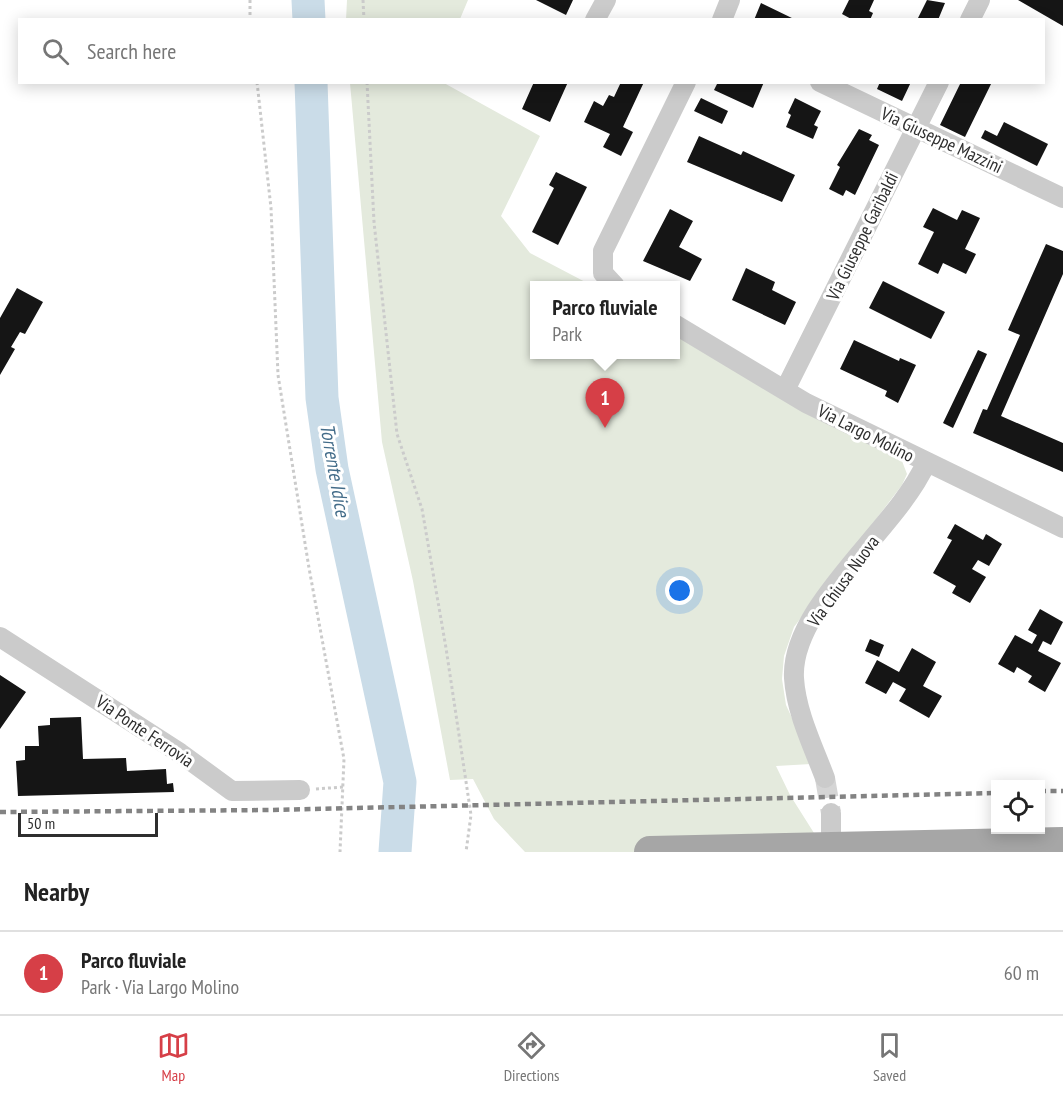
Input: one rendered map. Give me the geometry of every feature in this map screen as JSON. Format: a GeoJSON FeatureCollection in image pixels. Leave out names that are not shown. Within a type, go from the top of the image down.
{"type":"FeatureCollection","features":[{"type":"Feature","properties":{"kind":"main road"},"geometry":{"type":"LineString","coordinates":[[650,852],[1063,843]]}},
{"type":"Feature","properties":{"kind":"street"},"geometry":{"type":"LineString","coordinates":[[596,18],[606,0]]}},
{"type":"Feature","properties":{"kind":"street"},"geometry":{"type":"LineString","coordinates":[[723,18],[730,0]]}},
{"type":"Feature","properties":{"kind":"street"},"geometry":{"type":"LineString","coordinates":[[971,18],[980,0]]}},
{"type":"Feature","properties":{"kind":"street"},"geometry":{"type":"LineString","coordinates":[[611,281],[603,273],[603,251],[685,84]]}},
{"type":"Feature","properties":{"kind":"street","name":"Via Giuseppe Mazzini"},"geometry":{"type":"LineString","coordinates":[[824,84],[1063,198]]}},
{"type":"Feature","properties":{"kind":"street","name":"Via Giuseppe Garibaldi"},"geometry":{"type":"LineString","coordinates":[[785,390],[938,84]]}},
{"type":"Feature","properties":{"kind":"street","name":"Via Largo Molino"},"geometry":{"type":"LineString","coordinates":[[680,328],[785,390],[926,463],[1063,528]]}},
{"type":"Feature","properties":{"kind":"street","name":"Via Chiusa Nuova"},"geometry":{"type":"LineString","coordinates":[[825,778],[796,699],[794,675],[797,652],[808,624],[838,582],[915,486],[926,463]]}},
{"type":"Feature","properties":{"kind":"street","name":"Via Ponte Ferrovia"},"geometry":{"type":"LineString","coordinates":[[0,637],[180,753],[232,791],[300,790]]}},
{"type":"Feature","properties":{"kind":"street"},"geometry":{"type":"LineString","coordinates":[[831,813],[831,835]]}},
{"type":"Feature","properties":{"kind":"street"},"geometry":{"type":"LineString","coordinates":[[921,846],[957,852]]}},
{"type":"Feature","properties":{"kind":"path"},"geometry":{"type":"LineString","coordinates":[[250,0],[250,18]]}},
{"type":"Feature","properties":{"kind":"path"},"geometry":{"type":"LineString","coordinates":[[363,0],[364,18]]}},
{"type":"Feature","properties":{"kind":"path"},"geometry":{"type":"LineString","coordinates":[[257,84],[271,208],[278,375],[309,568],[344,759],[340,852]]}},
{"type":"Feature","properties":{"kind":"path"},"geometry":{"type":"LineString","coordinates":[[367,84],[374,222],[398,434],[422,509],[446,648],[471,815],[466,852]]}},
{"type":"Feature","properties":{"kind":"path"},"geometry":{"type":"LineString","coordinates":[[300,790],[343,787]]}},
{"type":"Feature","properties":{"kind":"shaded area"},"geometry":{"type":"Polygon","coordinates":[[[347,0],[468,0],[460,18],[346,18],[347,0]]]}},
{"type":"Feature","properties":{"kind":"shaded area"},"geometry":{"type":"Polygon","coordinates":[[[350,84],[446,84],[540,136],[501,216],[530,253],[583,281],[530,281],[530,359],[680,359],[680,338],[902,461],[907,474],[902,485],[794,627],[784,656],[782,679],[786,705],[811,764],[776,766],[790,795],[826,852],[525,852],[494,819],[473,779],[450,780],[413,581],[382,442],[350,84]]]}},
{"type":"Feature","properties":{"kind":"building"},"geometry":{"type":"Polygon","coordinates":[[[536,0],[573,0],[566,15],[536,0]]]}},
{"type":"Feature","properties":{"kind":"building"},"geometry":{"type":"Polygon","coordinates":[[[849,0],[874,0],[869,11],[873,13],[871,18],[849,18],[842,14],[849,0]]]}},
{"type":"Feature","properties":{"kind":"building"},"geometry":{"type":"Polygon","coordinates":[[[927,0],[945,3],[939,18],[918,18],[927,0]]]}},
{"type":"Feature","properties":{"kind":"building"},"geometry":{"type":"Polygon","coordinates":[[[1018,0],[1063,0],[1063,26],[1018,0]]]}},
{"type":"Feature","properties":{"kind":"building"},"geometry":{"type":"Polygon","coordinates":[[[761,3],[792,18],[755,18],[761,3]]]}},
{"type":"Feature","properties":{"kind":"building"},"geometry":{"type":"Polygon","coordinates":[[[533,84],[567,84],[550,122],[522,109],[533,84]]]}},
{"type":"Feature","properties":{"kind":"building"},"geometry":{"type":"Polygon","coordinates":[[[620,84],[643,84],[623,127],[633,132],[621,156],[603,147],[610,134],[584,122],[594,101],[603,106],[609,95],[614,97],[620,84]]]}},
{"type":"Feature","properties":{"kind":"building"},"geometry":{"type":"Polygon","coordinates":[[[717,84],[763,84],[753,108],[714,90],[717,84]]]}},
{"type":"Feature","properties":{"kind":"building"},"geometry":{"type":"Polygon","coordinates":[[[879,84],[910,84],[902,101],[877,89],[879,84]]]}},
{"type":"Feature","properties":{"kind":"building"},"geometry":{"type":"Polygon","coordinates":[[[960,84],[991,84],[965,137],[940,125],[960,84]]]}},
{"type":"Feature","properties":{"kind":"building"},"geometry":{"type":"Polygon","coordinates":[[[701,98],[728,111],[722,124],[694,111],[701,98]]]}},
{"type":"Feature","properties":{"kind":"building"},"geometry":{"type":"Polygon","coordinates":[[[795,98],[821,111],[814,125],[818,127],[813,139],[786,127],[791,115],[788,113],[795,98]]]}},
{"type":"Feature","properties":{"kind":"building"},"geometry":{"type":"Polygon","coordinates":[[[1004,122],[1048,144],[1037,166],[981,138],[985,130],[997,136],[1004,122]]]}},
{"type":"Feature","properties":{"kind":"building"},"geometry":{"type":"Polygon","coordinates":[[[859,129],[872,135],[869,140],[879,145],[855,195],[846,190],[843,196],[829,189],[840,167],[837,165],[859,129]]]}},
{"type":"Feature","properties":{"kind":"building"},"geometry":{"type":"Polygon","coordinates":[[[699,136],[741,155],[743,151],[795,175],[782,202],[687,162],[699,136]]]}},
{"type":"Feature","properties":{"kind":"building"},"geometry":{"type":"Polygon","coordinates":[[[556,172],[587,187],[558,245],[532,232],[554,188],[549,185],[556,172]]]}},
{"type":"Feature","properties":{"kind":"building"},"geometry":{"type":"Polygon","coordinates":[[[933,208],[957,220],[962,210],[980,218],[965,249],[976,254],[966,274],[943,263],[938,274],[918,264],[934,232],[923,227],[933,208]]]}},
{"type":"Feature","properties":{"kind":"building"},"geometry":{"type":"Polygon","coordinates":[[[670,209],[693,221],[679,247],[702,259],[690,281],[643,261],[670,209]]]}},
{"type":"Feature","properties":{"kind":"building"},"geometry":{"type":"Polygon","coordinates":[[[1046,244],[1063,251],[1063,274],[1001,416],[1063,443],[1063,472],[973,433],[983,409],[987,410],[1020,335],[1008,330],[1046,244]]]}},
{"type":"Feature","properties":{"kind":"building"},"geometry":{"type":"Polygon","coordinates":[[[746,268],[775,282],[772,290],[796,302],[785,325],[732,300],[746,268]]]}},
{"type":"Feature","properties":{"kind":"building"},"geometry":{"type":"Polygon","coordinates":[[[883,281],[945,312],[931,339],[869,308],[883,281]]]}},
{"type":"Feature","properties":{"kind":"building"},"geometry":{"type":"Polygon","coordinates":[[[17,288],[43,302],[25,334],[20,332],[11,347],[15,349],[0,375],[0,318],[17,288]]]}},
{"type":"Feature","properties":{"kind":"building"},"geometry":{"type":"Polygon","coordinates":[[[854,340],[899,361],[900,358],[916,365],[898,403],[885,396],[887,391],[840,369],[854,340]]]}},
{"type":"Feature","properties":{"kind":"building"},"geometry":{"type":"Polygon","coordinates":[[[978,350],[987,354],[953,428],[943,423],[978,350]]]}},
{"type":"Feature","properties":{"kind":"building"},"geometry":{"type":"Polygon","coordinates":[[[955,524],[983,540],[986,534],[1002,544],[989,566],[978,560],[972,569],[986,577],[970,603],[952,593],[956,586],[933,573],[952,540],[947,538],[955,524]]]}},
{"type":"Feature","properties":{"kind":"building"},"geometry":{"type":"Polygon","coordinates":[[[1040,609],[1063,622],[1051,645],[1043,641],[1038,651],[1061,663],[1045,692],[1028,682],[1032,676],[1017,667],[1014,673],[998,664],[1015,635],[1032,644],[1037,635],[1028,630],[1040,609]]]}},
{"type":"Feature","properties":{"kind":"building"},"geometry":{"type":"Polygon","coordinates":[[[870,639],[884,645],[879,657],[865,651],[870,639]]]}},
{"type":"Feature","properties":{"kind":"building"},"geometry":{"type":"Polygon","coordinates":[[[912,648],[936,662],[923,686],[942,696],[929,718],[899,701],[906,689],[893,682],[886,694],[865,683],[877,660],[899,672],[912,648]]]}},
{"type":"Feature","properties":{"kind":"building"},"geometry":{"type":"Polygon","coordinates":[[[0,675],[26,692],[0,729],[0,675]]]}},
{"type":"Feature","properties":{"kind":"building"},"geometry":{"type":"Polygon","coordinates":[[[81,717],[83,759],[126,758],[127,771],[166,769],[167,784],[173,783],[174,792],[18,796],[16,761],[25,760],[25,746],[39,746],[38,726],[50,725],[50,718],[81,717]]]}},
{"type":"Feature","properties":{"kind":"waterway","name":"Torrente Idice"},"geometry":{"type":"LineString","coordinates":[[308,0],[309,18]]}},
{"type":"Feature","properties":{"kind":"waterway","name":"Torrente Idice"},"geometry":{"type":"LineString","coordinates":[[311,84],[322,398],[332,469],[400,782],[395,852]]}},
{"type":"Feature","properties":{"kind":"tunnel"},"geometry":{"type":"LineString","coordinates":[[825,778],[831,813]]}},
{"type":"Feature","properties":{"kind":"railway"},"geometry":{"type":"LineString","coordinates":[[1045,791],[1063,791]]}},
{"type":"Feature","properties":{"kind":"railway"},"geometry":{"type":"LineString","coordinates":[[0,812],[272,810],[991,793]]}},
{"type":"Feature","properties":{"kind":"place","name":"Parco fluviale"},"geometry":{"type":"Point","coordinates":[605,428]}}]}
